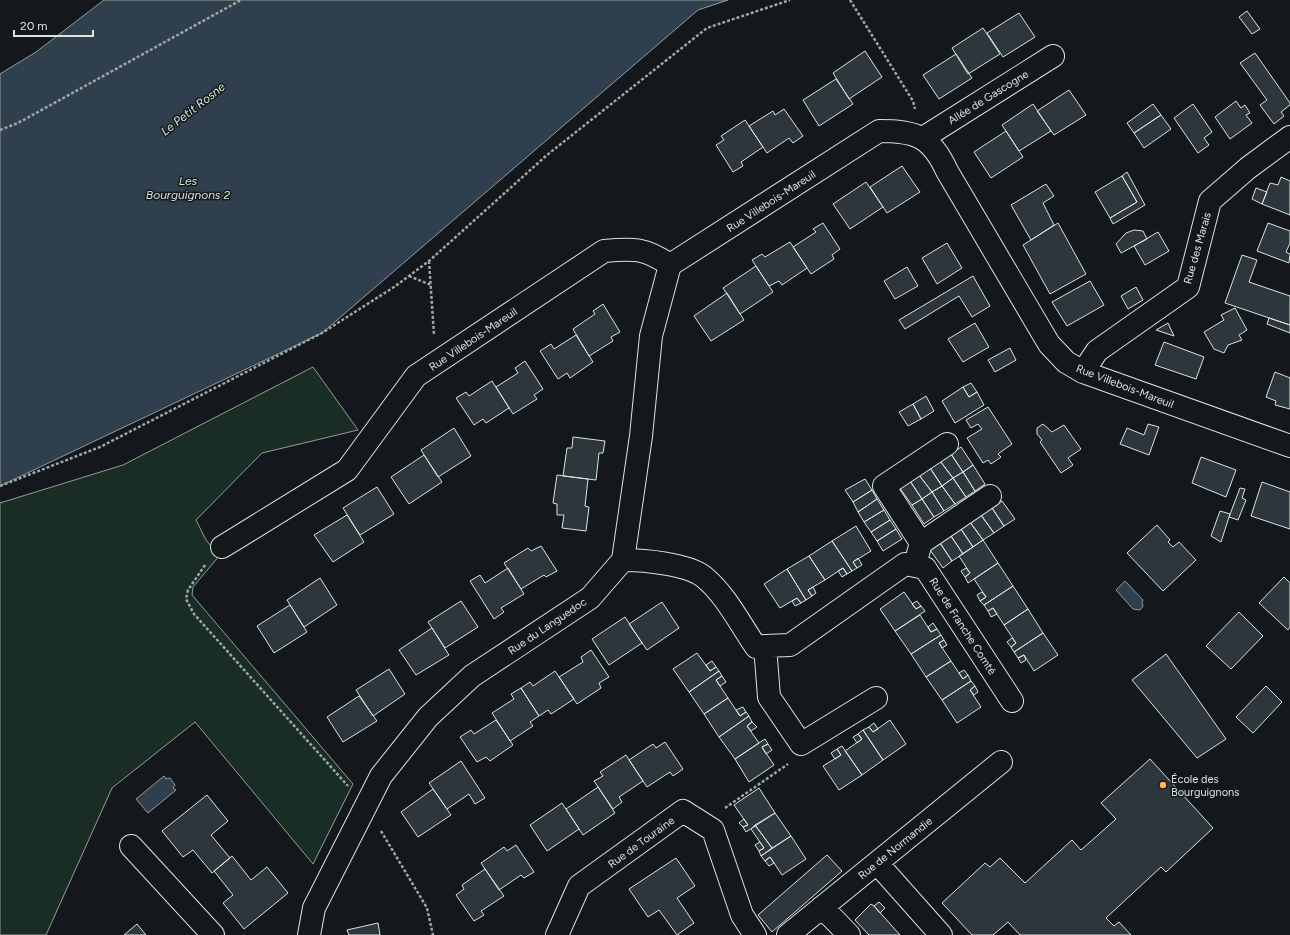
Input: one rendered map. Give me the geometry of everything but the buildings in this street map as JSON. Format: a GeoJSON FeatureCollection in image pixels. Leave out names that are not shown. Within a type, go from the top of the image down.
{"type":"FeatureCollection","features":[{"type":"Feature","properties":{"kind":"street","name":"Allée de Gascogne"},"geometry":{"type":"LineString","coordinates":[[923,138],[1053,56]]}},
{"type":"Feature","properties":{"kind":"street","name":"Rue Villebois-Mareuil"},"geometry":{"type":"LineString","coordinates":[[222,547],[347,470],[416,376],[604,251],[630,249],[653,253],[670,265],[879,131],[901,131],[923,138],[939,153],[947,170],[1049,344],[1066,362],[1083,372],[1290,446]]}},
{"type":"Feature","properties":{"kind":"street","name":"Rue des Marais"},"geometry":{"type":"LineString","coordinates":[[1083,372],[1097,351],[1188,287],[1210,201],[1248,168],[1290,137]]}},
{"type":"Feature","properties":{"kind":"street"},"geometry":{"type":"LineString","coordinates":[[670,265],[651,336],[641,436],[623,560],[652,561],[678,567],[703,576],[718,591],[756,647],[790,645],[826,618],[905,564],[915,566],[921,543],[990,496]]}},
{"type":"Feature","properties":{"kind":"street"},"geometry":{"type":"LineString","coordinates":[[921,543],[884,486],[947,444]]}},
{"type":"Feature","properties":{"kind":"street","name":"Rue du Languedoc"},"geometry":{"type":"LineString","coordinates":[[310,935],[314,908],[381,776],[428,717],[472,676],[590,598],[623,560]]}},
{"type":"Feature","properties":{"kind":"street","name":"Rue de Franche Comté"},"geometry":{"type":"LineString","coordinates":[[915,566],[924,568],[1012,701]]}},
{"type":"Feature","properties":{"kind":"street"},"geometry":{"type":"LineString","coordinates":[[765,646],[769,697],[801,744],[876,698]]}},
{"type":"Feature","properties":{"kind":"street","name":"Rue de Normandie"},"geometry":{"type":"LineString","coordinates":[[788,935],[1001,762]]}},
{"type":"Feature","properties":{"kind":"street","name":"Rue de Touraine"},"geometry":{"type":"LineString","coordinates":[[557,935],[579,886],[683,811],[713,830],[742,915],[754,935]]}},
{"type":"Feature","properties":{"kind":"street"},"geometry":{"type":"LineString","coordinates":[[131,846],[214,935]]}},
{"type":"Feature","properties":{"kind":"street"},"geometry":{"type":"LineString","coordinates":[[877,863],[940,935]]}},
{"type":"Feature","properties":{"kind":"street"},"geometry":{"type":"LineString","coordinates":[[822,908],[848,935]]}},
{"type":"Feature","properties":{"kind":"path"},"geometry":{"type":"LineString","coordinates":[[0,130],[18,123],[241,0]]}},
{"type":"Feature","properties":{"kind":"path"},"geometry":{"type":"LineString","coordinates":[[0,486],[107,443],[322,333],[409,276],[429,261],[546,155],[707,28],[790,0]]}},
{"type":"Feature","properties":{"kind":"path"},"geometry":{"type":"LineString","coordinates":[[850,0],[913,101],[923,138]]}},
{"type":"Feature","properties":{"kind":"path"},"geometry":{"type":"LineString","coordinates":[[429,261],[433,332],[439,361]]}},
{"type":"Feature","properties":{"kind":"path"},"geometry":{"type":"LineString","coordinates":[[409,276],[431,285]]}},
{"type":"Feature","properties":{"kind":"path"},"geometry":{"type":"LineString","coordinates":[[222,547],[199,571],[188,590],[186,599],[194,614],[339,777],[366,804],[427,908],[433,935]]}},
{"type":"Feature","properties":{"kind":"path"},"geometry":{"type":"LineString","coordinates":[[703,823],[792,761],[801,744]]}},
{"type":"Feature","properties":{"kind":"green space"},"geometry":{"type":"Polygon","coordinates":[[[313,367],[358,430],[262,453],[196,520],[206,540],[219,556],[193,587],[192,595],[353,784],[313,864],[195,722],[112,788],[46,935],[0,935],[0,503],[123,465],[313,367]]]}},
{"type":"Feature","properties":{"kind":"water","name":"Les Bourguignons 2"},"geometry":{"type":"Polygon","coordinates":[[[104,0],[728,0],[698,10],[322,333],[0,486],[0,74],[36,52],[104,0]]]}},
{"type":"Feature","properties":{"kind":"water"},"geometry":{"type":"Polygon","coordinates":[[[1125,581],[1143,600],[1143,606],[1140,610],[1133,609],[1116,590],[1125,581]]]}},
{"type":"Feature","properties":{"kind":"water"},"geometry":{"type":"Polygon","coordinates":[[[164,776],[166,779],[170,778],[175,785],[173,788],[176,790],[148,813],[136,799],[164,776]]]}},
{"type":"Feature","properties":{"kind":"place","name":"École des Bourguignons"},"geometry":{"type":"Point","coordinates":[1163,785]}},
{"type":"Feature","properties":{"kind":"water label","name":"Le Petit Rosne"},"geometry":{"type":"Point","coordinates":[193,109]}}]}
